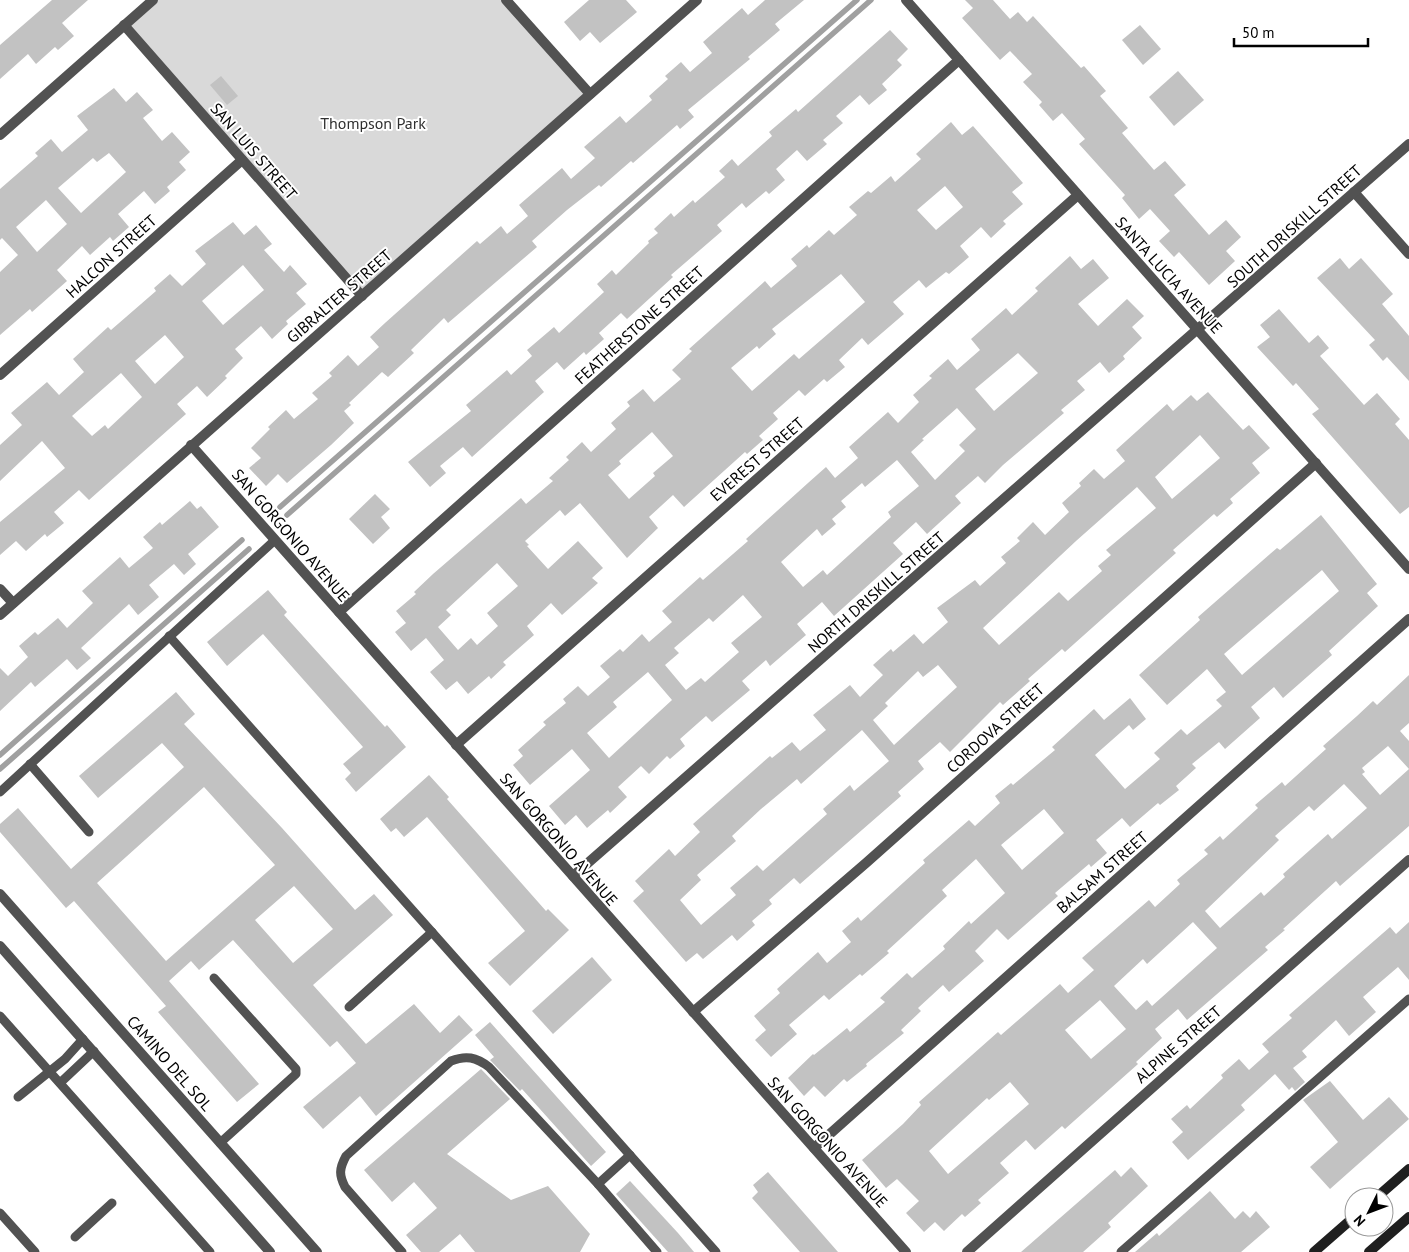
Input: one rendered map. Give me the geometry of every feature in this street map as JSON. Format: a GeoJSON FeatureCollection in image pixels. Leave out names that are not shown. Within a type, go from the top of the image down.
{"type":"FeatureCollection","features":[{"type":"Feature","properties":{"kind":"main road"},"geometry":{"type":"LineString","coordinates":[[1388,1187],[1409,1168]]}},
{"type":"Feature","properties":{"kind":"main road"},"geometry":{"type":"LineString","coordinates":[[1369,1252],[1409,1217]]}},
{"type":"Feature","properties":{"kind":"main road"},"geometry":{"type":"LineString","coordinates":[[1314,1252],[1344,1226]]}},
{"type":"Feature","properties":{"kind":"street"},"geometry":{"type":"LineString","coordinates":[[0,135],[152,0]]}},
{"type":"Feature","properties":{"kind":"street"},"geometry":{"type":"LineString","coordinates":[[506,0],[590,94]]}},
{"type":"Feature","properties":{"kind":"street","name":"GIBRALTER STREET"},"geometry":{"type":"LineString","coordinates":[[0,615],[697,0]]}},
{"type":"Feature","properties":{"kind":"street","name":"SANTA LUCIA AVENUE"},"geometry":{"type":"LineString","coordinates":[[906,0],[1409,569]]}},
{"type":"Feature","properties":{"kind":"street","name":"SAN LUIS STREET"},"geometry":{"type":"LineString","coordinates":[[124,25],[362,296]]}},
{"type":"Feature","properties":{"kind":"street","name":"FEATHERSTONE STREET"},"geometry":{"type":"LineString","coordinates":[[339,612],[959,60]]}},
{"type":"Feature","properties":{"kind":"street","name":"SOUTH DRISKILL STREET"},"geometry":{"type":"LineString","coordinates":[[1198,330],[1409,144]]}},
{"type":"Feature","properties":{"kind":"street","name":"HALCON STREET"},"geometry":{"type":"LineString","coordinates":[[0,375],[242,160]]}},
{"type":"Feature","properties":{"kind":"street"},"geometry":{"type":"LineString","coordinates":[[1354,192],[1409,254]]}},
{"type":"Feature","properties":{"kind":"street","name":"EVEREST STREET"},"geometry":{"type":"LineString","coordinates":[[456,745],[1078,195]]}},
{"type":"Feature","properties":{"kind":"street","name":"NORTH DRISKILL STREET"},"geometry":{"type":"LineString","coordinates":[[573,876],[1198,330]]}},
{"type":"Feature","properties":{"kind":"street","name":"SAN GORGONIO AVENUE"},"geometry":{"type":"LineString","coordinates":[[191,445],[906,1252]]}},
{"type":"Feature","properties":{"kind":"street","name":"CORDOVA STREET"},"geometry":{"type":"LineString","coordinates":[[693,1012],[866,863],[1316,463]]}},
{"type":"Feature","properties":{"kind":"street"},"geometry":{"type":"LineString","coordinates":[[0,588],[13,603]]}},
{"type":"Feature","properties":{"kind":"street","name":"BALSAM STREET"},"geometry":{"type":"LineString","coordinates":[[814,1148],[1409,619]]}},
{"type":"Feature","properties":{"kind":"street","name":"ALPINE STREET"},"geometry":{"type":"LineString","coordinates":[[967,1252],[1409,860]]}},
{"type":"Feature","properties":{"kind":"street","name":"CAMINO DEL SOL"},"geometry":{"type":"LineString","coordinates":[[0,894],[317,1252]]}},
{"type":"Feature","properties":{"kind":"street"},"geometry":{"type":"LineString","coordinates":[[0,946],[270,1252]]}},
{"type":"Feature","properties":{"kind":"lane"},"geometry":{"type":"LineString","coordinates":[[0,792],[275,540]]}},
{"type":"Feature","properties":{"kind":"lane"},"geometry":{"type":"LineString","coordinates":[[169,636],[716,1252]]}},
{"type":"Feature","properties":{"kind":"lane"},"geometry":{"type":"LineString","coordinates":[[30,764],[89,832]]}},
{"type":"Feature","properties":{"kind":"lane"},"geometry":{"type":"LineString","coordinates":[[349,1007],[432,932]]}},
{"type":"Feature","properties":{"kind":"lane"},"geometry":{"type":"LineString","coordinates":[[214,978],[296,1069],[296,1074],[220,1143]]}},
{"type":"Feature","properties":{"kind":"lane"},"geometry":{"type":"LineString","coordinates":[[1121,1252],[1409,999]]}},
{"type":"Feature","properties":{"kind":"lane"},"geometry":{"type":"LineString","coordinates":[[0,1016],[210,1252]]}},
{"type":"Feature","properties":{"kind":"lane"},"geometry":{"type":"LineString","coordinates":[[18,1098],[49,1072],[83,1039]]}},
{"type":"Feature","properties":{"kind":"lane"},"geometry":{"type":"LineString","coordinates":[[60,1084],[94,1051]]}},
{"type":"Feature","properties":{"kind":"lane"},"geometry":{"type":"LineString","coordinates":[[402,1252],[345,1187],[340,1176],[340,1166],[346,1156],[451,1061],[461,1057],[481,1061],[489,1067],[598,1184],[657,1252]]}},
{"type":"Feature","properties":{"kind":"lane"},"geometry":{"type":"LineString","coordinates":[[598,1184],[630,1156]]}},
{"type":"Feature","properties":{"kind":"lane"},"geometry":{"type":"LineString","coordinates":[[75,1237],[112,1203]]}},
{"type":"Feature","properties":{"kind":"lane"},"geometry":{"type":"LineString","coordinates":[[0,1213],[35,1252]]}},
{"type":"Feature","properties":{"kind":"green space","name":"Thompson Park"},"geometry":{"type":"Polygon","coordinates":[[[153,0],[506,0],[590,94],[362,296],[124,25],[153,0]]]}},
{"type":"Feature","properties":{"kind":"building"},"geometry":{"type":"Polygon","coordinates":[[[52,0],[88,0],[62,23],[74,36],[58,50],[55,47],[36,64],[28,54],[0,79],[0,45],[52,0]]]}},
{"type":"Feature","properties":{"kind":"building"},"geometry":{"type":"Polygon","coordinates":[[[589,0],[626,0],[637,12],[600,43],[590,32],[580,41],[564,22],[589,0]]]}},
{"type":"Feature","properties":{"kind":"building"},"geometry":{"type":"Polygon","coordinates":[[[765,0],[804,0],[775,24],[780,30],[748,57],[750,59],[688,110],[694,117],[680,129],[677,125],[633,163],[631,161],[601,187],[599,185],[567,210],[532,241],[537,247],[448,323],[444,318],[411,350],[414,353],[388,377],[382,372],[349,403],[351,405],[344,411],[354,423],[287,483],[278,474],[266,486],[249,468],[261,458],[251,448],[270,429],[268,427],[286,410],[294,419],[318,399],[312,393],[332,376],[329,373],[348,355],[358,366],[379,347],[370,337],[385,323],[477,241],[480,244],[501,226],[507,234],[528,216],[519,205],[562,168],[571,179],[595,158],[584,147],[620,116],[626,123],[652,100],[649,96],[668,79],[665,76],[681,62],[690,72],[712,53],[703,42],[742,8],[748,15],[765,0]]]}},
{"type":"Feature","properties":{"kind":"building"},"geometry":{"type":"Polygon","coordinates":[[[965,0],[993,0],[1010,19],[1018,12],[1027,22],[1033,16],[1081,68],[1084,66],[1106,91],[1100,96],[1128,128],[1122,133],[1154,170],[1165,161],[1186,185],[1174,195],[1209,235],[1226,220],[1241,237],[1226,251],[1235,261],[1209,285],[1179,252],[1174,257],[1159,241],[1170,231],[1150,209],[1139,219],[1122,198],[1125,195],[1079,144],[1085,139],[1062,113],[1053,121],[1039,105],[1042,102],[1023,82],[1032,74],[1010,51],[1000,60],[962,18],[973,8],[965,0]]]}},
{"type":"Feature","properties":{"kind":"building"},"geometry":{"type":"Polygon","coordinates":[[[1140,25],[1161,49],[1143,65],[1122,40],[1140,25]]]}},
{"type":"Feature","properties":{"kind":"building"},"geometry":{"type":"Polygon","coordinates":[[[890,30],[908,49],[897,60],[902,65],[882,84],[887,90],[869,105],[860,95],[836,116],[843,123],[823,140],[827,144],[807,161],[797,150],[776,169],[785,180],[769,194],[766,191],[746,208],[742,203],[717,225],[722,231],[671,275],[673,277],[627,319],[621,313],[599,333],[604,339],[586,355],[584,352],[564,370],[557,362],[535,381],[544,392],[472,457],[463,447],[440,466],[446,473],[430,487],[408,462],[471,411],[466,405],[507,370],[511,375],[532,356],[527,350],[554,327],[559,333],[604,292],[597,284],[612,270],[616,275],[658,233],[654,229],[671,213],[674,217],[693,200],[695,203],[725,177],[719,171],[732,159],[738,166],[772,136],[769,132],[796,109],[798,112],[890,30]]]}},
{"type":"Feature","properties":{"kind":"building"},"geometry":{"type":"Polygon","coordinates":[[[1178,71],[1204,100],[1174,126],[1149,97],[1178,71]]]}},
{"type":"Feature","properties":{"kind":"building"},"geometry":{"type":"Polygon","coordinates":[[[221,76],[238,96],[227,105],[210,85],[221,76]]]}},
{"type":"Feature","properties":{"kind":"building"},"geometry":{"type":"Polygon","coordinates":[[[114,88],[126,102],[137,92],[153,110],[143,118],[162,141],[172,132],[190,152],[179,162],[186,170],[167,187],[170,191],[155,204],[144,191],[118,214],[129,227],[113,241],[110,237],[90,255],[82,246],[57,270],[67,281],[32,312],[30,309],[0,335],[0,272],[18,255],[2,238],[0,240],[0,189],[38,156],[35,153],[51,139],[62,152],[88,130],[77,116],[114,88]],[[109,153],[97,162],[93,158],[58,188],[81,213],[126,172],[109,153]],[[46,200],[16,227],[37,252],[67,224],[46,200]]]}},
{"type":"Feature","properties":{"kind":"building"},"geometry":{"type":"Polygon","coordinates":[[[951,122],[962,135],[973,126],[1023,183],[1012,192],[1023,204],[1003,221],[1006,224],[991,238],[981,227],[960,246],[969,257],[949,274],[946,272],[926,288],[919,280],[893,302],[904,314],[868,345],[862,338],[839,360],[845,367],[827,382],[824,379],[805,396],[799,390],[773,413],[778,419],[759,436],[763,440],[747,454],[745,452],[684,507],[673,495],[649,517],[658,528],[627,558],[580,503],[565,516],[560,510],[525,541],[529,545],[527,546],[548,569],[578,541],[603,568],[592,578],[598,583],[562,615],[551,603],[527,626],[534,635],[503,662],[506,665],[491,679],[489,676],[468,694],[457,681],[446,690],[430,672],[444,660],[426,638],[411,651],[395,632],[406,623],[396,611],[416,594],[414,592],[433,574],[521,498],[526,504],[553,481],[549,478],[569,460],[566,457],[582,442],[591,452],[616,429],[611,423],[630,406],[627,402],[643,389],[654,402],[681,379],[672,370],[692,351],[689,349],[765,281],[771,288],[797,266],[791,259],[807,245],[809,248],[829,230],[834,235],[857,215],[849,207],[868,191],[871,193],[891,176],[895,182],[921,159],[916,154],[951,122]],[[945,186],[917,210],[936,230],[963,207],[945,186]],[[841,274],[772,329],[776,334],[759,349],[757,346],[731,368],[752,391],[794,354],[799,359],[865,302],[841,274]],[[652,432],[619,461],[621,464],[608,475],[629,499],[655,476],[653,473],[673,456],[652,432]],[[497,563],[446,610],[451,615],[438,627],[458,650],[471,638],[477,645],[498,626],[487,613],[518,586],[497,563]]]}},
{"type":"Feature","properties":{"kind":"building"},"geometry":{"type":"Polygon","coordinates":[[[233,222],[244,235],[256,225],[272,244],[264,250],[284,272],[290,265],[307,284],[296,293],[306,304],[286,321],[288,324],[272,339],[261,326],[235,349],[243,358],[225,376],[227,378],[207,397],[197,386],[177,404],[186,414],[89,500],[79,490],[54,512],[64,523],[47,537],[45,534],[26,551],[16,541],[0,555],[0,522],[65,468],[42,441],[0,481],[0,445],[22,425],[11,413],[47,382],[59,395],[84,372],[73,359],[108,327],[111,330],[156,291],[154,288],[170,274],[182,286],[206,264],[195,251],[233,222]],[[243,265],[202,301],[223,325],[264,290],[243,265]],[[165,335],[135,361],[155,384],[184,357],[165,335]],[[121,373],[72,416],[92,436],[105,425],[108,429],[142,397],[121,373]]]}},
{"type":"Feature","properties":{"kind":"building"},"geometry":{"type":"Polygon","coordinates":[[[1070,256],[1081,269],[1093,259],[1109,278],[1078,304],[1098,326],[1127,299],[1144,316],[1132,327],[1142,338],[1123,356],[1125,359],[1109,373],[1100,362],[1077,381],[1085,390],[1061,410],[1064,413],[1003,465],[985,483],[978,476],[955,496],[961,503],[927,534],[916,522],[893,543],[903,554],[834,616],[822,602],[797,624],[806,635],[770,666],[766,660],[742,681],[750,690],[712,722],[706,716],[680,739],[685,746],[670,759],[667,756],[649,774],[641,766],[618,787],[627,797],[610,813],[608,810],[587,828],[576,815],[565,825],[549,806],[590,770],[572,749],[530,785],[513,765],[523,756],[518,750],[546,725],[543,722],[566,703],[563,699],[578,686],[588,696],[610,677],[600,666],[620,649],[623,652],[642,634],[649,642],[672,622],[662,611],[700,577],[703,580],[748,541],[746,539],[826,467],[835,478],[858,458],[849,447],[888,412],[898,423],[919,402],[913,395],[932,378],[929,376],[948,359],[957,370],[980,350],[971,339],[1006,308],[1012,315],[1038,291],[1035,288],[1070,256]],[[1018,353],[975,389],[994,411],[1038,373],[1018,353]],[[957,408],[922,439],[924,440],[911,452],[935,480],[965,451],[959,445],[976,429],[957,408]],[[897,460],[865,487],[862,483],[841,501],[846,507],[832,519],[836,524],[822,536],[817,529],[781,562],[803,587],[823,570],[827,575],[891,517],[888,512],[919,486],[897,460]],[[743,595],[713,622],[709,618],[674,648],[679,653],[665,665],[686,690],[701,678],[705,682],[739,652],[731,643],[762,617],[743,595]],[[648,672],[613,702],[617,707],[587,733],[609,758],[672,700],[648,672]]]}},
{"type":"Feature","properties":{"kind":"building"},"geometry":{"type":"Polygon","coordinates":[[[1340,258],[1349,269],[1361,258],[1393,294],[1382,304],[1409,336],[1409,381],[1387,357],[1383,361],[1369,345],[1375,340],[1317,278],[1340,258]]]}},
{"type":"Feature","properties":{"kind":"building"},"geometry":{"type":"Polygon","coordinates":[[[1279,309],[1309,343],[1318,335],[1329,348],[1320,356],[1364,405],[1377,393],[1400,419],[1395,424],[1409,440],[1409,507],[1400,514],[1312,414],[1319,409],[1296,383],[1293,386],[1257,347],[1270,337],[1260,325],[1279,309]]]}},
{"type":"Feature","properties":{"kind":"building"},"geometry":{"type":"Polygon","coordinates":[[[1208,392],[1243,430],[1249,425],[1270,448],[1252,463],[1260,473],[1230,499],[1233,503],[1217,517],[1214,514],[1173,550],[1176,553],[1065,652],[1062,649],[1028,679],[1030,681],[1003,705],[1000,702],[950,752],[940,742],[918,761],[924,769],[898,792],[901,796],[800,884],[794,878],[769,900],[772,904],[752,921],[755,925],[737,941],[732,935],[703,959],[697,953],[686,962],[633,901],[644,891],[635,881],[669,849],[675,856],[700,832],[693,824],[770,756],[772,758],[792,742],[800,751],[826,730],[813,715],[850,685],[860,697],[883,675],[873,665],[891,649],[893,652],[914,634],[923,644],[948,622],[937,608],[975,580],[980,586],[1006,563],[1001,557],[1020,541],[1017,538],[1033,522],[1045,535],[1069,512],[1062,503],[1081,486],[1079,483],[1094,469],[1104,479],[1125,461],[1116,450],[1167,404],[1173,411],[1191,395],[1197,401],[1208,392]],[[1200,435],[1155,477],[1172,499],[1220,458],[1200,435]],[[1137,487],[983,628],[999,645],[1059,592],[1068,601],[1102,571],[1098,566],[1111,555],[1106,550],[1156,508],[1137,487]],[[938,665],[923,677],[918,671],[885,703],[888,706],[873,720],[894,745],[957,687],[938,665]],[[862,730],[801,784],[797,779],[761,809],[732,836],[736,841],[697,875],[701,880],[680,900],[701,925],[736,895],[730,888],[757,865],[763,871],[827,814],[823,809],[850,785],[854,791],[889,761],[862,730]]]}},
{"type":"Feature","properties":{"kind":"building"},"geometry":{"type":"Polygon","coordinates":[[[375,494],[390,509],[381,517],[390,528],[373,544],[349,519],[375,494]]]}},
{"type":"Feature","properties":{"kind":"building"},"geometry":{"type":"Polygon","coordinates":[[[190,501],[197,509],[201,506],[219,527],[188,554],[196,564],[184,575],[174,564],[149,585],[159,597],[138,615],[129,604],[81,648],[91,658],[77,670],[67,659],[35,687],[31,682],[0,711],[0,668],[8,676],[28,657],[19,646],[35,632],[38,635],[58,618],[67,628],[93,603],[82,591],[120,557],[129,568],[153,548],[143,537],[160,522],[162,525],[190,501]]]}},
{"type":"Feature","properties":{"kind":"building"},"geometry":{"type":"Polygon","coordinates":[[[1321,515],[1377,584],[1367,593],[1378,606],[1329,651],[1332,655],[1283,698],[1274,687],[1251,707],[1260,718],[1225,749],[1219,742],[1192,764],[1196,768],[1176,786],[1179,790],[1160,805],[1158,803],[1130,827],[1122,818],[1096,840],[1107,853],[1091,867],[1089,864],[1055,893],[1058,896],[1008,940],[997,929],[975,951],[984,961],[949,992],[943,985],[918,1008],[921,1011],[901,1030],[904,1033],[866,1064],[867,1066],[847,1082],[844,1079],[825,1097],[814,1086],[804,1096],[788,1078],[813,1054],[847,1028],[850,1032],[885,1002],[880,998],[907,973],[912,978],[945,949],[943,946],[969,921],[971,924],[1005,893],[976,859],[942,890],[947,896],[887,951],[889,953],[829,1000],[824,995],[789,1025],[797,1034],[771,1057],[755,1040],[766,1030],[754,1016],[780,993],[777,989],[818,952],[827,963],[851,942],[842,931],[858,917],[861,921],[925,863],[923,860],[969,820],[975,826],[1000,803],[995,796],[1011,783],[1013,785],[1055,750],[1052,747],[1094,709],[1104,720],[1130,698],[1146,719],[1133,730],[1129,725],[1095,755],[1125,789],[1160,759],[1154,753],[1181,729],[1187,735],[1222,706],[1216,700],[1226,692],[1207,669],[1167,705],[1139,675],[1200,620],[1198,617],[1277,548],[1280,550],[1321,515]],[[1322,570],[1224,654],[1242,675],[1339,591],[1322,570]],[[1044,809],[1001,845],[1022,870],[1064,833],[1044,809]]]}},
{"type":"Feature","properties":{"kind":"building"},"geometry":{"type":"Polygon","coordinates":[[[268,590],[287,612],[284,615],[385,727],[387,725],[406,747],[356,792],[345,779],[351,773],[343,764],[363,747],[263,634],[227,666],[207,642],[268,590]]]}},
{"type":"Feature","properties":{"kind":"building"},"geometry":{"type":"Polygon","coordinates":[[[1409,675],[1409,723],[1400,731],[1409,741],[1409,769],[1409,826],[1340,886],[1336,881],[1265,947],[1268,950],[1187,1020],[1178,1009],[1155,1029],[1162,1038],[1136,1062],[1138,1064],[1065,1129],[1062,1126],[1035,1150],[1026,1140],[1000,1163],[1009,1173],[978,1200],[981,1203],[965,1217],[962,1214],[944,1231],[935,1222],[924,1232],[906,1213],[919,1201],[897,1179],[886,1188],[862,1160],[903,1124],[921,1105],[919,1102],[998,1032],[1001,1035],[1060,984],[1068,993],[1094,970],[1082,958],[1149,900],[1155,907],[1180,884],[1177,880],[1208,854],[1204,850],[1220,836],[1223,840],[1258,808],[1255,805],[1282,782],[1285,786],[1326,749],[1323,746],[1373,701],[1377,705],[1409,675]],[[1388,746],[1362,768],[1365,772],[1362,774],[1380,795],[1409,769],[1388,746]],[[1344,784],[1314,811],[1309,806],[1275,836],[1279,840],[1205,911],[1220,928],[1261,892],[1264,896],[1285,877],[1283,874],[1328,834],[1332,839],[1367,808],[1344,784]],[[1193,922],[1147,964],[1143,959],[1114,986],[1136,1010],[1147,1000],[1152,1006],[1217,948],[1193,922]],[[1100,1000],[1065,1030],[1091,1059],[1126,1029],[1100,1000]],[[1010,1082],[989,1100],[987,1098],[929,1151],[948,1174],[1029,1104],[1010,1082]]]}},
{"type":"Feature","properties":{"kind":"building"},"geometry":{"type":"Polygon","coordinates":[[[176,692],[195,714],[184,724],[282,828],[355,910],[374,894],[393,915],[313,985],[366,1044],[414,1004],[440,1033],[459,1015],[473,1030],[376,1116],[360,1096],[323,1129],[303,1107],[356,1063],[337,1041],[330,1047],[233,940],[199,970],[191,961],[169,981],[259,1084],[237,1102],[158,1012],[166,1006],[74,901],[66,908],[0,832],[0,824],[18,808],[71,869],[184,767],[162,743],[98,798],[79,776],[176,692]],[[204,787],[97,883],[166,961],[275,865],[204,787]],[[294,886],[255,920],[293,963],[333,929],[294,886]]]}},
{"type":"Feature","properties":{"kind":"building"},"geometry":{"type":"Polygon","coordinates":[[[429,775],[449,797],[447,799],[546,911],[548,909],[569,930],[510,986],[488,963],[525,931],[427,817],[404,837],[396,828],[391,832],[380,819],[429,775]]]}},
{"type":"Feature","properties":{"kind":"building"},"geometry":{"type":"Polygon","coordinates":[[[1409,922],[1409,980],[1398,967],[1363,997],[1376,1012],[1349,1036],[1336,1020],[1302,1051],[1307,1057],[1293,1068],[1305,1082],[1295,1091],[1292,1087],[1289,1090],[1275,1074],[1241,1105],[1245,1110],[1188,1160],[1172,1142],[1183,1132],[1171,1119],[1187,1105],[1190,1109],[1223,1078],[1221,1075],[1239,1059],[1249,1070],[1269,1052],[1262,1044],[1292,1018],[1289,1015],[1390,927],[1396,934],[1409,922]]]}},
{"type":"Feature","properties":{"kind":"building"},"geometry":{"type":"Polygon","coordinates":[[[592,957],[612,980],[553,1034],[532,1011],[592,957]]]}},
{"type":"Feature","properties":{"kind":"building"},"geometry":{"type":"Polygon","coordinates":[[[490,1022],[606,1152],[591,1166],[522,1089],[520,1091],[490,1060],[494,1057],[475,1035],[490,1022]]]}},
{"type":"Feature","properties":{"kind":"building"},"geometry":{"type":"Polygon","coordinates":[[[481,1069],[510,1099],[447,1154],[511,1200],[548,1186],[590,1234],[580,1252],[475,1252],[460,1234],[439,1252],[421,1252],[406,1235],[437,1208],[414,1182],[392,1202],[364,1170],[481,1069]]]}},
{"type":"Feature","properties":{"kind":"building"},"geometry":{"type":"Polygon","coordinates":[[[1330,1081],[1363,1120],[1389,1097],[1409,1119],[1330,1189],[1310,1167],[1338,1142],[1303,1100],[1330,1081]]]}},
{"type":"Feature","properties":{"kind":"building"},"geometry":{"type":"Polygon","coordinates":[[[1131,1167],[1148,1186],[1108,1223],[1111,1227],[1083,1252],[1021,1252],[1115,1170],[1121,1177],[1131,1167]]]}},
{"type":"Feature","properties":{"kind":"building"},"geometry":{"type":"Polygon","coordinates":[[[768,1172],[838,1252],[800,1252],[752,1198],[758,1192],[753,1185],[768,1172]]]}},
{"type":"Feature","properties":{"kind":"building"},"geometry":{"type":"Polygon","coordinates":[[[630,1181],[694,1252],[668,1252],[616,1194],[630,1181]]]}},
{"type":"Feature","properties":{"kind":"building"},"geometry":{"type":"Polygon","coordinates":[[[1210,1191],[1235,1219],[1243,1211],[1250,1218],[1256,1211],[1270,1227],[1241,1252],[1135,1252],[1157,1233],[1159,1236],[1210,1191]]]}},
{"type":"Feature","properties":{"kind":"waterway"},"geometry":{"type":"LineString","coordinates":[[280,507],[857,0]]}},
{"type":"Feature","properties":{"kind":"waterway"},"geometry":{"type":"LineString","coordinates":[[287,515],[871,0]]}},
{"type":"Feature","properties":{"kind":"waterway"},"geometry":{"type":"LineString","coordinates":[[0,755],[242,540]]}},
{"type":"Feature","properties":{"kind":"waterway"},"geometry":{"type":"LineString","coordinates":[[0,769],[249,549]]}}]}
